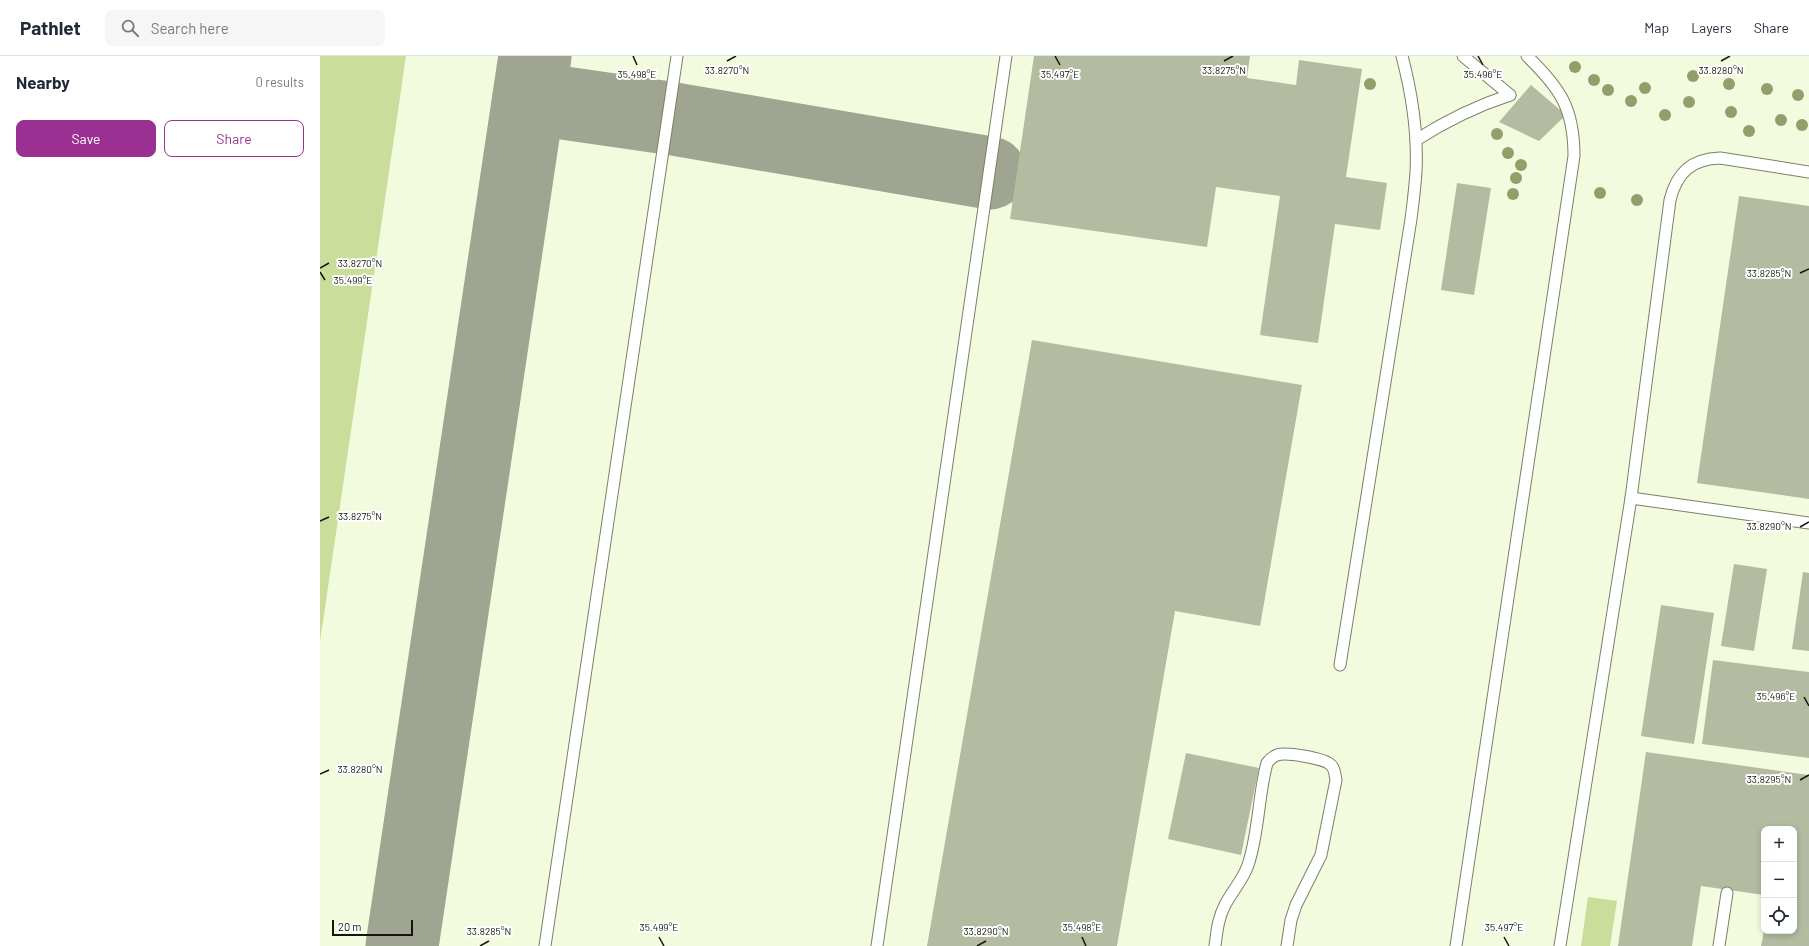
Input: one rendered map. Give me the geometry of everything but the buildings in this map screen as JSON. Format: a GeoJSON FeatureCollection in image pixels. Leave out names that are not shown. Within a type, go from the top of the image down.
{"type":"FeatureCollection","features":[{"type":"Feature","properties":{"kind":"lane"},"geometry":{"type":"LineString","coordinates":[[544,946],[677,56]]}},
{"type":"Feature","properties":{"kind":"lane"},"geometry":{"type":"LineString","coordinates":[[877,946],[1006,56]]}},
{"type":"Feature","properties":{"kind":"lane"},"geometry":{"type":"LineString","coordinates":[[1340,665],[1411,219],[1416,172],[1416,140],[1413,106],[1402,56]]}},
{"type":"Feature","properties":{"kind":"lane"},"geometry":{"type":"LineString","coordinates":[[1416,140],[1461,114],[1484,103],[1510,95],[1463,56]]}},
{"type":"Feature","properties":{"kind":"lane"},"geometry":{"type":"LineString","coordinates":[[1456,946],[1574,156],[1573,133],[1566,105],[1558,90],[1547,76],[1527,56]]}},
{"type":"Feature","properties":{"kind":"lane"},"geometry":{"type":"LineString","coordinates":[[1560,946],[1631,498],[1672,188],[1687,168],[1708,158],[1720,158],[1809,172]]}},
{"type":"Feature","properties":{"kind":"lane"},"geometry":{"type":"LineString","coordinates":[[1631,498],[1809,523]]}},
{"type":"Feature","properties":{"kind":"lane"},"geometry":{"type":"LineString","coordinates":[[1215,946],[1218,924],[1221,915],[1229,898],[1242,879],[1250,858],[1267,763],[1275,756],[1280,754],[1326,762],[1332,766],[1336,780],[1321,855],[1296,905],[1291,920],[1287,946]]}},
{"type":"Feature","properties":{"kind":"lane"},"geometry":{"type":"LineString","coordinates":[[1719,946],[1727,894]]}},
{"type":"Feature","properties":{"kind":"green space"},"geometry":{"type":"Polygon","coordinates":[[[320,56],[406,56],[320,642],[320,56]]]}},
{"type":"Feature","properties":{"kind":"green space"},"geometry":{"type":"Polygon","coordinates":[[[1588,897],[1617,901],[1610,946],[1581,946],[1588,897]]]}},
{"type":"Feature","properties":{"kind":"taxiway"},"geometry":{"type":"LineString","coordinates":[[402,946],[535,56]]}},
{"type":"Feature","properties":{"kind":"taxiway"},"geometry":{"type":"LineString","coordinates":[[529,98],[668,118],[990,173]]}}]}
